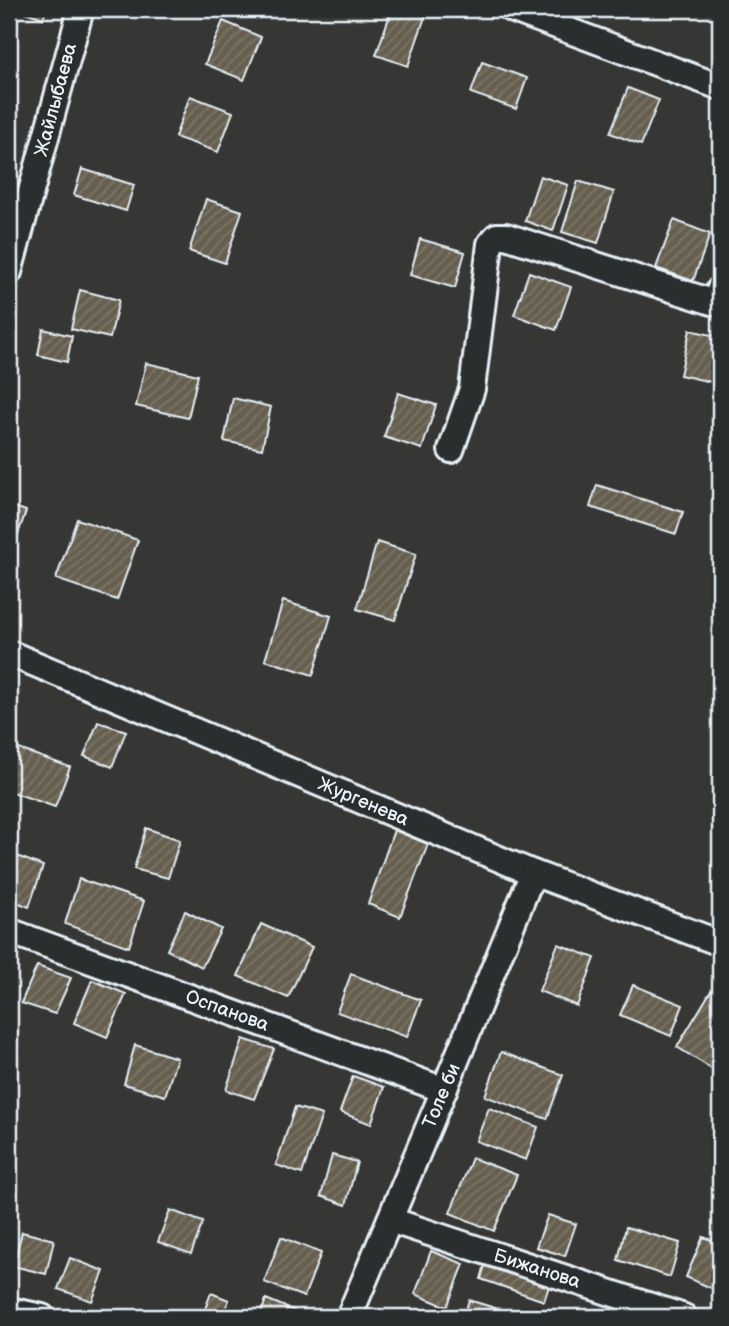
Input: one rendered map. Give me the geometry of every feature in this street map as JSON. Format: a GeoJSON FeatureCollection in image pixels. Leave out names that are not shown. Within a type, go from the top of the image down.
{"type":"FeatureCollection","features":[{"type":"Feature","properties":{"kind":"street","name":"Жайлыбаева"},"geometry":{"type":"LineString","coordinates":[[9,272],[81,9]]}},
{"type":"Feature","properties":{"kind":"street"},"geometry":{"type":"LineString","coordinates":[[511,9],[720,88]]}},
{"type":"Feature","properties":{"kind":"street"},"geometry":{"type":"LineString","coordinates":[[451,450],[472,389],[490,244],[498,236],[506,236],[712,302],[717,299],[720,289]]}},
{"type":"Feature","properties":{"kind":"street","name":"Жургенева"},"geometry":{"type":"LineString","coordinates":[[9,653],[533,873],[720,943]]}},
{"type":"Feature","properties":{"kind":"street","name":"Толе би"},"geometry":{"type":"LineString","coordinates":[[349,1317],[533,873]]}},
{"type":"Feature","properties":{"kind":"street","name":"Оспанова"},"geometry":{"type":"LineString","coordinates":[[9,931],[444,1090]]}},
{"type":"Feature","properties":{"kind":"street","name":"Бижанова"},"geometry":{"type":"LineString","coordinates":[[390,1220],[684,1317]]}},
{"type":"Feature","properties":{"kind":"street"},"geometry":{"type":"LineString","coordinates":[[9,1310],[42,1317]]}},
{"type":"Feature","properties":{"kind":"building"},"geometry":{"type":"Polygon","coordinates":[[[16,9],[47,9],[43,18],[16,9]]]}},
{"type":"Feature","properties":{"kind":"building"},"geometry":{"type":"Polygon","coordinates":[[[392,9],[411,9],[426,14],[408,66],[376,55],[392,9]]]}},
{"type":"Feature","properties":{"kind":"building"},"geometry":{"type":"Polygon","coordinates":[[[223,21],[261,37],[244,80],[205,64],[223,21]]]}},
{"type":"Feature","properties":{"kind":"building"},"geometry":{"type":"Polygon","coordinates":[[[482,62],[527,78],[516,109],[471,93],[482,62]]]}},
{"type":"Feature","properties":{"kind":"building"},"geometry":{"type":"Polygon","coordinates":[[[628,88],[659,100],[641,145],[610,133],[628,88]]]}},
{"type":"Feature","properties":{"kind":"building"},"geometry":{"type":"Polygon","coordinates":[[[190,96],[233,112],[218,152],[175,137],[190,96]]]}},
{"type":"Feature","properties":{"kind":"building"},"geometry":{"type":"Polygon","coordinates":[[[82,169],[134,185],[126,211],[74,195],[82,169]]]}},
{"type":"Feature","properties":{"kind":"building"},"geometry":{"type":"Polygon","coordinates":[[[540,176],[568,185],[553,231],[525,221],[540,176]]]}},
{"type":"Feature","properties":{"kind":"building"},"geometry":{"type":"Polygon","coordinates":[[[578,181],[614,192],[598,243],[562,232],[578,181]]]}},
{"type":"Feature","properties":{"kind":"building"},"geometry":{"type":"Polygon","coordinates":[[[206,199],[242,211],[225,263],[189,251],[206,199]]]}},
{"type":"Feature","properties":{"kind":"building"},"geometry":{"type":"Polygon","coordinates":[[[674,220],[710,234],[693,281],[656,268],[674,220]]]}},
{"type":"Feature","properties":{"kind":"building"},"geometry":{"type":"Polygon","coordinates":[[[420,239],[465,252],[455,288],[410,275],[420,239]]]}},
{"type":"Feature","properties":{"kind":"building"},"geometry":{"type":"Polygon","coordinates":[[[529,272],[571,287],[556,330],[514,315],[529,272]]]}},
{"type":"Feature","properties":{"kind":"building"},"geometry":{"type":"Polygon","coordinates":[[[80,290],[119,300],[110,338],[71,329],[80,290]]]}},
{"type":"Feature","properties":{"kind":"building"},"geometry":{"type":"Polygon","coordinates":[[[43,329],[72,336],[67,362],[38,355],[43,329]]]}},
{"type":"Feature","properties":{"kind":"building"},"geometry":{"type":"Polygon","coordinates":[[[690,330],[720,337],[720,384],[680,375],[690,330]]]}},
{"type":"Feature","properties":{"kind":"building"},"geometry":{"type":"Polygon","coordinates":[[[146,363],[198,375],[188,418],[136,406],[146,363]]]}},
{"type":"Feature","properties":{"kind":"building"},"geometry":{"type":"Polygon","coordinates":[[[398,393],[436,405],[422,449],[384,437],[398,393]]]}},
{"type":"Feature","properties":{"kind":"building"},"geometry":{"type":"Polygon","coordinates":[[[233,398],[271,407],[262,449],[224,441],[233,398]]]}},
{"type":"Feature","properties":{"kind":"building"},"geometry":{"type":"Polygon","coordinates":[[[597,485],[683,512],[676,534],[590,507],[597,485]]]}},
{"type":"Feature","properties":{"kind":"building"},"geometry":{"type":"Polygon","coordinates":[[[9,505],[26,511],[9,560],[9,505]]]}},
{"type":"Feature","properties":{"kind":"building"},"geometry":{"type":"Polygon","coordinates":[[[77,519],[138,540],[117,600],[56,579],[77,519]]]}},
{"type":"Feature","properties":{"kind":"building"},"geometry":{"type":"Polygon","coordinates":[[[377,542],[416,554],[395,620],[357,609],[377,542]]]}},
{"type":"Feature","properties":{"kind":"building"},"geometry":{"type":"Polygon","coordinates":[[[283,601],[331,616],[313,675],[265,660],[283,601]]]}},
{"type":"Feature","properties":{"kind":"building"},"geometry":{"type":"Polygon","coordinates":[[[98,722],[126,731],[112,767],[84,756],[98,722]]]}},
{"type":"Feature","properties":{"kind":"building"},"geometry":{"type":"Polygon","coordinates":[[[16,748],[70,767],[55,807],[9,791],[9,769],[16,748]]]}},
{"type":"Feature","properties":{"kind":"building"},"geometry":{"type":"Polygon","coordinates":[[[146,828],[180,840],[168,878],[134,869],[146,828]]]}},
{"type":"Feature","properties":{"kind":"building"},"geometry":{"type":"Polygon","coordinates":[[[394,830],[428,844],[400,917],[368,904],[394,830]]]}},
{"type":"Feature","properties":{"kind":"building"},"geometry":{"type":"Polygon","coordinates":[[[9,853],[43,866],[29,907],[9,899],[9,853]]]}},
{"type":"Feature","properties":{"kind":"building"},"geometry":{"type":"Polygon","coordinates":[[[79,879],[144,901],[129,947],[65,924],[79,879]]]}},
{"type":"Feature","properties":{"kind":"building"},"geometry":{"type":"Polygon","coordinates":[[[185,911],[221,929],[202,967],[167,950],[185,911]]]}},
{"type":"Feature","properties":{"kind":"building"},"geometry":{"type":"Polygon","coordinates":[[[261,924],[312,947],[288,998],[238,976],[261,924]]]}},
{"type":"Feature","properties":{"kind":"building"},"geometry":{"type":"Polygon","coordinates":[[[558,944],[595,958],[577,1006],[539,991],[558,944]]]}},
{"type":"Feature","properties":{"kind":"building"},"geometry":{"type":"Polygon","coordinates":[[[37,966],[71,978],[55,1014],[21,1003],[37,966]]]}},
{"type":"Feature","properties":{"kind":"building"},"geometry":{"type":"Polygon","coordinates":[[[351,974],[421,1000],[407,1037],[337,1012],[351,974]]]}},
{"type":"Feature","properties":{"kind":"building"},"geometry":{"type":"Polygon","coordinates":[[[92,980],[126,994],[107,1037],[74,1023],[92,980]]]}},
{"type":"Feature","properties":{"kind":"building"},"geometry":{"type":"Polygon","coordinates":[[[633,985],[683,1005],[671,1036],[620,1015],[633,985]]]}},
{"type":"Feature","properties":{"kind":"building"},"geometry":{"type":"Polygon","coordinates":[[[714,986],[720,990],[720,1074],[677,1047],[714,986]]]}},
{"type":"Feature","properties":{"kind":"building"},"geometry":{"type":"Polygon","coordinates":[[[243,1039],[274,1049],[254,1099],[226,1090],[243,1039]]]}},
{"type":"Feature","properties":{"kind":"building"},"geometry":{"type":"Polygon","coordinates":[[[135,1045],[177,1058],[165,1096],[124,1084],[135,1045]]]}},
{"type":"Feature","properties":{"kind":"building"},"geometry":{"type":"Polygon","coordinates":[[[501,1052],[563,1075],[547,1119],[485,1096],[501,1052]]]}},
{"type":"Feature","properties":{"kind":"building"},"geometry":{"type":"Polygon","coordinates":[[[353,1076],[384,1087],[371,1124],[340,1112],[353,1076]]]}},
{"type":"Feature","properties":{"kind":"building"},"geometry":{"type":"Polygon","coordinates":[[[295,1107],[322,1115],[302,1174],[276,1165],[295,1107]]]}},
{"type":"Feature","properties":{"kind":"building"},"geometry":{"type":"Polygon","coordinates":[[[489,1108],[538,1127],[526,1160],[476,1141],[489,1108]]]}},
{"type":"Feature","properties":{"kind":"building"},"geometry":{"type":"Polygon","coordinates":[[[332,1155],[357,1162],[346,1205],[321,1196],[332,1155]]]}},
{"type":"Feature","properties":{"kind":"building"},"geometry":{"type":"Polygon","coordinates":[[[472,1158],[517,1175],[494,1231],[450,1213],[472,1158]]]}},
{"type":"Feature","properties":{"kind":"building"},"geometry":{"type":"Polygon","coordinates":[[[170,1210],[203,1222],[191,1254],[158,1242],[170,1210]]]}},
{"type":"Feature","properties":{"kind":"building"},"geometry":{"type":"Polygon","coordinates":[[[548,1215],[576,1224],[565,1256],[536,1247],[548,1215]]]}},
{"type":"Feature","properties":{"kind":"building"},"geometry":{"type":"Polygon","coordinates":[[[626,1227],[680,1243],[670,1277],[618,1260],[626,1227]]]}},
{"type":"Feature","properties":{"kind":"building"},"geometry":{"type":"Polygon","coordinates":[[[22,1232],[54,1240],[46,1274],[13,1266],[22,1232]]]}},
{"type":"Feature","properties":{"kind":"building"},"geometry":{"type":"Polygon","coordinates":[[[281,1237],[321,1253],[304,1297],[264,1282],[281,1237]]]}},
{"type":"Feature","properties":{"kind":"building"},"geometry":{"type":"Polygon","coordinates":[[[703,1237],[720,1243],[720,1292],[686,1277],[703,1237]]]}},
{"type":"Feature","properties":{"kind":"building"},"geometry":{"type":"Polygon","coordinates":[[[431,1251],[464,1264],[447,1307],[415,1294],[431,1251]]]}},
{"type":"Feature","properties":{"kind":"building"},"geometry":{"type":"Polygon","coordinates":[[[70,1258],[104,1271],[92,1301],[58,1289],[70,1258]]]}},
{"type":"Feature","properties":{"kind":"building"},"geometry":{"type":"Polygon","coordinates":[[[486,1261],[550,1283],[544,1301],[481,1279],[486,1261]]]}},
{"type":"Feature","properties":{"kind":"building"},"geometry":{"type":"Polygon","coordinates":[[[211,1293],[229,1300],[222,1317],[202,1317],[211,1293]]]}},
{"type":"Feature","properties":{"kind":"building"},"geometry":{"type":"Polygon","coordinates":[[[266,1299],[302,1314],[301,1317],[260,1317],[266,1299]]]}},
{"type":"Feature","properties":{"kind":"building"},"geometry":{"type":"Polygon","coordinates":[[[469,1300],[498,1309],[496,1317],[479,1317],[465,1313],[469,1300]]]}}]}
